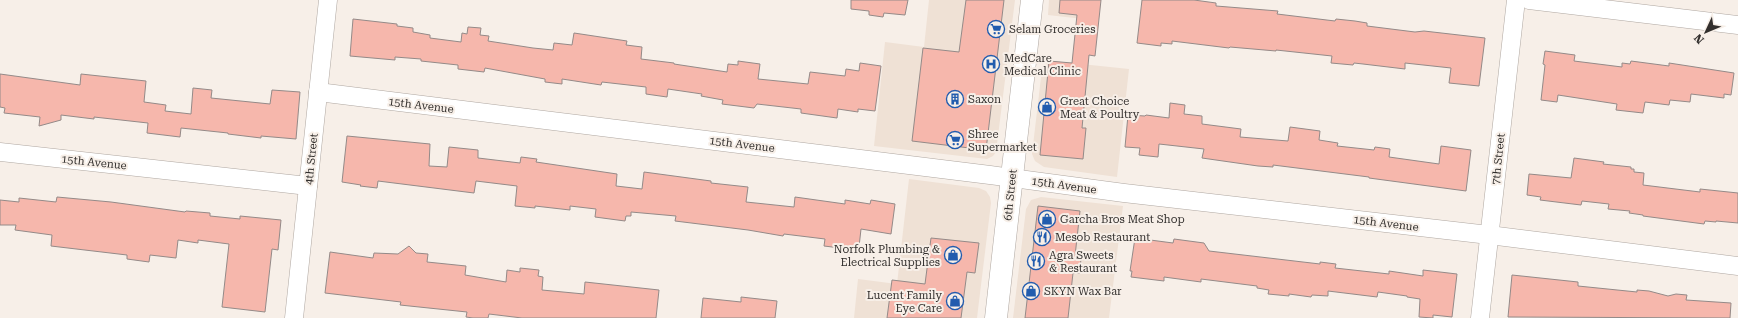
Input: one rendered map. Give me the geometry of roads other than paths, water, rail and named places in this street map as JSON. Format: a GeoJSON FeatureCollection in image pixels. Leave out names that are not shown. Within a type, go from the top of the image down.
{"type":"FeatureCollection","features":[{"type":"Feature","properties":{"kind":"street","name":"4th Street"},"geometry":{"type":"LineString","coordinates":[[294,318],[328,0]]}},
{"type":"Feature","properties":{"kind":"street","name":"6th Street"},"geometry":{"type":"LineString","coordinates":[[996,318],[1032,0]]}},
{"type":"Feature","properties":{"kind":"street","name":"7th Street"},"geometry":{"type":"LineString","coordinates":[[1480,318],[1516,0]]}},
{"type":"Feature","properties":{"kind":"street"},"geometry":{"type":"LineString","coordinates":[[1528,0],[1738,25]]}},
{"type":"Feature","properties":{"kind":"street","name":"15th Avenue"},"geometry":{"type":"LineString","coordinates":[[318,92],[1124,193],[1489,235],[1738,266]]}},
{"type":"Feature","properties":{"kind":"street","name":"15th Avenue"},"geometry":{"type":"LineString","coordinates":[[0,152],[308,186]]}},
{"type":"Feature","properties":{"kind":"place","name":"Selam Groceries"},"geometry":{"type":"Point","coordinates":[996,29]}},
{"type":"Feature","properties":{"kind":"place","name":"MedCare Medical Clinic"},"geometry":{"type":"Point","coordinates":[991,64]}},
{"type":"Feature","properties":{"kind":"place","name":"Saxon"},"geometry":{"type":"Point","coordinates":[955,99]}},
{"type":"Feature","properties":{"kind":"place","name":"Great Choice Meat & Poultry"},"geometry":{"type":"Point","coordinates":[1047,107]}},
{"type":"Feature","properties":{"kind":"place","name":"Shree Supermarket"},"geometry":{"type":"Point","coordinates":[955,140]}},
{"type":"Feature","properties":{"kind":"place","name":"Garcha Bros Meat Shop"},"geometry":{"type":"Point","coordinates":[1047,219]}},
{"type":"Feature","properties":{"kind":"place","name":"Mesob Restaurant"},"geometry":{"type":"Point","coordinates":[1042,237]}},
{"type":"Feature","properties":{"kind":"place","name":"Norfolk Plumbing & Electrical Supplies"},"geometry":{"type":"Point","coordinates":[953,255]}},
{"type":"Feature","properties":{"kind":"place","name":"Agra Sweets & Restaurant"},"geometry":{"type":"Point","coordinates":[1036,261]}},
{"type":"Feature","properties":{"kind":"place","name":"SKYN Wax Bar"},"geometry":{"type":"Point","coordinates":[1031,291]}},
{"type":"Feature","properties":{"kind":"place","name":"Lucent Family Eye Care"},"geometry":{"type":"Point","coordinates":[955,301]}}]}
